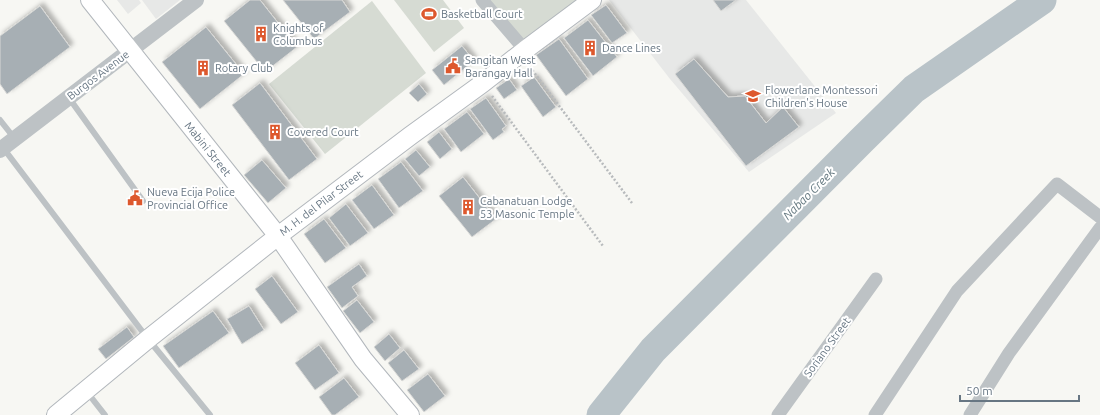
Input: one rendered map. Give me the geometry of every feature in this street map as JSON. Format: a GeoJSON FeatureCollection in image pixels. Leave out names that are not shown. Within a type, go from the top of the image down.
{"type":"FeatureCollection","features":[{"type":"Feature","properties":{"kind":"main road","name":"Mabini Street"},"geometry":{"type":"LineString","coordinates":[[90,0],[278,236],[363,359],[410,415]]}},
{"type":"Feature","properties":{"kind":"main road","name":"M. H. del Pilar Street"},"geometry":{"type":"LineString","coordinates":[[56,415],[148,339],[278,236],[592,0]]}},
{"type":"Feature","properties":{"kind":"street","name":"Burgos Avenue"},"geometry":{"type":"LineString","coordinates":[[6,146],[196,0]]}},
{"type":"Feature","properties":{"kind":"street"},"geometry":{"type":"LineString","coordinates":[[482,0],[522,52]]}},
{"type":"Feature","properties":{"kind":"street"},"geometry":{"type":"LineString","coordinates":[[875,415],[957,291],[1057,184],[1100,217]]}},
{"type":"Feature","properties":{"kind":"street"},"geometry":{"type":"LineString","coordinates":[[970,415],[1009,353],[1100,228]]}},
{"type":"Feature","properties":{"kind":"street","name":"Soriano Street"},"geometry":{"type":"LineString","coordinates":[[778,415],[876,279]]}},
{"type":"Feature","properties":{"kind":"lane"},"geometry":{"type":"LineString","coordinates":[[68,98],[143,200]]}},
{"type":"Feature","properties":{"kind":"lane"},"geometry":{"type":"LineString","coordinates":[[0,120],[6,146],[148,339],[210,415]]}},
{"type":"Feature","properties":{"kind":"lane"},"geometry":{"type":"LineString","coordinates":[[86,391],[105,415]]}},
{"type":"Feature","properties":{"kind":"path"},"geometry":{"type":"LineString","coordinates":[[522,52],[632,203]]}},
{"type":"Feature","properties":{"kind":"path"},"geometry":{"type":"LineString","coordinates":[[483,83],[603,246]]}},
{"type":"Feature","properties":{"kind":"shaded area"},"geometry":{"type":"Polygon","coordinates":[[[117,0],[139,0],[141,3],[128,14],[117,0]]]}},
{"type":"Feature","properties":{"kind":"shaded area"},"geometry":{"type":"Polygon","coordinates":[[[142,0],[180,0],[156,19],[142,0]]]}},
{"type":"Feature","properties":{"kind":"shaded area","name":"Basketball Court"},"geometry":{"type":"Polygon","coordinates":[[[394,0],[443,0],[464,28],[434,52],[394,0]]]}},
{"type":"Feature","properties":{"kind":"shaded area"},"geometry":{"type":"Polygon","coordinates":[[[487,0],[581,0],[524,45],[487,0]]]}},
{"type":"Feature","properties":{"kind":"shaded area","name":"Flowerlane Montessori Children's House"},"geometry":{"type":"Polygon","coordinates":[[[609,0],[746,0],[836,113],[749,172],[670,79],[609,0]]]}},
{"type":"Feature","properties":{"kind":"shaded area"},"geometry":{"type":"Polygon","coordinates":[[[372,1],[426,73],[325,154],[269,84],[372,1]]]}},
{"type":"Feature","properties":{"kind":"building","name":"Knights of Columbus"},"geometry":{"type":"Polygon","coordinates":[[[250,0],[260,0],[297,47],[265,72],[224,21],[250,0]]]}},
{"type":"Feature","properties":{"kind":"building"},"geometry":{"type":"Polygon","coordinates":[[[283,0],[342,0],[350,12],[314,39],[283,0]]]}},
{"type":"Feature","properties":{"kind":"building"},"geometry":{"type":"Polygon","coordinates":[[[713,0],[736,0],[721,11],[713,0]]]}},
{"type":"Feature","properties":{"kind":"building"},"geometry":{"type":"Polygon","coordinates":[[[606,5],[627,33],[612,43],[591,15],[606,5]]]}},
{"type":"Feature","properties":{"kind":"building"},"geometry":{"type":"Polygon","coordinates":[[[40,6],[70,47],[7,94],[0,84],[0,36],[40,6]]]}},
{"type":"Feature","properties":{"kind":"building","name":"Dance Lines"},"geometry":{"type":"Polygon","coordinates":[[[588,20],[617,57],[593,76],[564,38],[588,20]]]}},
{"type":"Feature","properties":{"kind":"building","name":"Rotary Club"},"geometry":{"type":"Polygon","coordinates":[[[206,27],[244,74],[200,109],[162,62],[206,27]]]}},
{"type":"Feature","properties":{"kind":"building"},"geometry":{"type":"Polygon","coordinates":[[[559,39],[588,79],[566,96],[536,55],[559,39]]]}},
{"type":"Feature","properties":{"kind":"building","name":"Sangitan West Barangay Hall"},"geometry":{"type":"Polygon","coordinates":[[[462,46],[474,61],[444,85],[432,70],[462,46]]]}},
{"type":"Feature","properties":{"kind":"building"},"geometry":{"type":"Polygon","coordinates":[[[694,59],[728,97],[745,96],[766,123],[783,107],[799,127],[746,166],[675,74],[694,59]]]}},
{"type":"Feature","properties":{"kind":"building"},"geometry":{"type":"Polygon","coordinates":[[[534,77],[556,107],[543,117],[521,86],[534,77]]]}},
{"type":"Feature","properties":{"kind":"building"},"geometry":{"type":"Polygon","coordinates":[[[509,79],[517,90],[504,99],[496,88],[509,79]]]}},
{"type":"Feature","properties":{"kind":"building","name":"Covered Court"},"geometry":{"type":"Polygon","coordinates":[[[260,83],[317,159],[289,180],[232,105],[260,83]]]}},
{"type":"Feature","properties":{"kind":"building"},"geometry":{"type":"Polygon","coordinates":[[[419,84],[427,94],[418,102],[409,93],[419,84]]]}},
{"type":"Feature","properties":{"kind":"building"},"geometry":{"type":"Polygon","coordinates":[[[486,98],[506,126],[502,129],[504,132],[493,140],[470,109],[486,98]]]}},
{"type":"Feature","properties":{"kind":"building"},"geometry":{"type":"Polygon","coordinates":[[[467,112],[484,134],[461,152],[444,129],[467,112]]]}},
{"type":"Feature","properties":{"kind":"building"},"geometry":{"type":"Polygon","coordinates":[[[439,132],[452,149],[440,159],[427,142],[439,132]]]}},
{"type":"Feature","properties":{"kind":"building"},"geometry":{"type":"Polygon","coordinates":[[[416,150],[430,167],[419,176],[405,159],[416,150]]]}},
{"type":"Feature","properties":{"kind":"building"},"geometry":{"type":"Polygon","coordinates":[[[262,160],[286,188],[268,203],[244,175],[262,160]]]}},
{"type":"Feature","properties":{"kind":"building"},"geometry":{"type":"Polygon","coordinates":[[[401,162],[423,191],[399,208],[378,179],[401,162]]]}},
{"type":"Feature","properties":{"kind":"building","name":"Cabanatuan Lodge 53 Masonic Temple"},"geometry":{"type":"Polygon","coordinates":[[[463,177],[496,219],[472,237],[439,196],[463,177]]]}},
{"type":"Feature","properties":{"kind":"building"},"geometry":{"type":"Polygon","coordinates":[[[372,185],[394,215],[374,229],[352,200],[372,185]]]}},
{"type":"Feature","properties":{"kind":"building"},"geometry":{"type":"Polygon","coordinates":[[[346,204],[368,233],[350,246],[329,218],[346,204]]]}},
{"type":"Feature","properties":{"kind":"building"},"geometry":{"type":"Polygon","coordinates":[[[324,219],[346,248],[325,263],[304,234],[324,219]]]}},
{"type":"Feature","properties":{"kind":"building"},"geometry":{"type":"Polygon","coordinates":[[[359,264],[367,276],[352,287],[358,296],[342,308],[327,287],[359,264]]]}},
{"type":"Feature","properties":{"kind":"building"},"geometry":{"type":"Polygon","coordinates":[[[272,276],[298,312],[281,324],[255,289],[272,276]]]}},
{"type":"Feature","properties":{"kind":"building"},"geometry":{"type":"Polygon","coordinates":[[[357,300],[374,322],[360,333],[343,311],[357,300]]]}},
{"type":"Feature","properties":{"kind":"building"},"geometry":{"type":"Polygon","coordinates":[[[249,306],[264,330],[242,344],[227,319],[249,306]]]}},
{"type":"Feature","properties":{"kind":"building"},"geometry":{"type":"Polygon","coordinates":[[[213,311],[229,333],[179,368],[163,346],[213,311]]]}},
{"type":"Feature","properties":{"kind":"building"},"geometry":{"type":"Polygon","coordinates":[[[127,327],[134,337],[106,359],[98,349],[127,327]]]}},
{"type":"Feature","properties":{"kind":"building"},"geometry":{"type":"Polygon","coordinates":[[[389,334],[400,348],[385,361],[374,347],[389,334]]]}},
{"type":"Feature","properties":{"kind":"building"},"geometry":{"type":"Polygon","coordinates":[[[319,345],[339,373],[315,390],[295,363],[319,345]]]}},
{"type":"Feature","properties":{"kind":"building"},"geometry":{"type":"Polygon","coordinates":[[[404,350],[419,369],[402,381],[388,363],[404,350]]]}},
{"type":"Feature","properties":{"kind":"building"},"geometry":{"type":"Polygon","coordinates":[[[428,374],[445,396],[424,412],[407,390],[428,374]]]}},
{"type":"Feature","properties":{"kind":"building"},"geometry":{"type":"Polygon","coordinates":[[[344,378],[359,397],[335,415],[332,415],[319,397],[344,378]]]}},
{"type":"Feature","properties":{"kind":"waterway","name":"Nabao Creek"},"geometry":{"type":"LineString","coordinates":[[601,415],[653,350],[914,89],[1042,0]]}},
{"type":"Feature","properties":{"kind":"place","name":"Basketball Court"},"geometry":{"type":"Point","coordinates":[429,14]}},
{"type":"Feature","properties":{"kind":"place","name":"Knights of Columbus"},"geometry":{"type":"Point","coordinates":[261,34]}},
{"type":"Feature","properties":{"kind":"place","name":"Dance Lines"},"geometry":{"type":"Point","coordinates":[590,48]}},
{"type":"Feature","properties":{"kind":"place","name":"Sangitan West Barangay Hall"},"geometry":{"type":"Point","coordinates":[453,66]}},
{"type":"Feature","properties":{"kind":"place","name":"Rotary Club"},"geometry":{"type":"Point","coordinates":[203,68]}},
{"type":"Feature","properties":{"kind":"place","name":"Flowerlane Montessori Children's House"},"geometry":{"type":"Point","coordinates":[753,96]}},
{"type":"Feature","properties":{"kind":"place","name":"Covered Court"},"geometry":{"type":"Point","coordinates":[275,132]}},
{"type":"Feature","properties":{"kind":"place","name":"Nueva Ecija Police Provincial Office"},"geometry":{"type":"Point","coordinates":[135,198]}},
{"type":"Feature","properties":{"kind":"place","name":"Cabanatuan Lodge 53 Masonic Temple"},"geometry":{"type":"Point","coordinates":[468,207]}}]}
